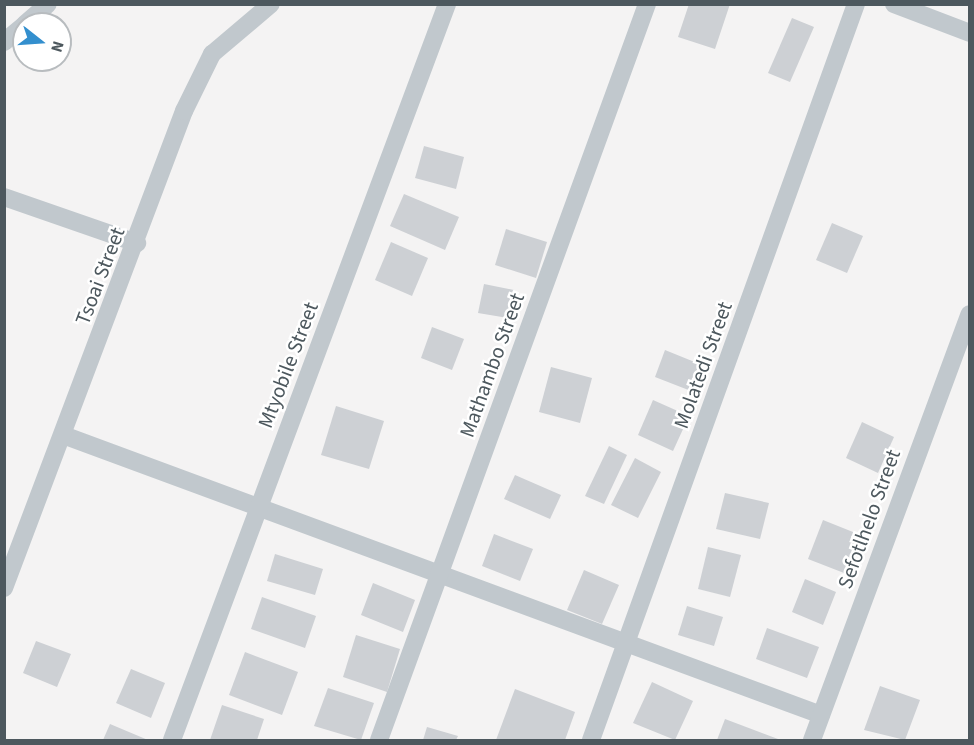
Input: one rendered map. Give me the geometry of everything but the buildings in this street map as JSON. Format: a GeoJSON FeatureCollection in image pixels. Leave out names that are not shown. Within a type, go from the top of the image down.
{"type":"FeatureCollection","features":[{"type":"Feature","properties":{"kind":"street","name":"Tsoai Street"},"geometry":{"type":"LineString","coordinates":[[4,588],[184,111],[212,54],[271,4]]}},
{"type":"Feature","properties":{"kind":"street","name":"Mtyobile Street"},"geometry":{"type":"LineString","coordinates":[[172,741],[447,4]]}},
{"type":"Feature","properties":{"kind":"street","name":"Mathambo Street"},"geometry":{"type":"LineString","coordinates":[[379,741],[647,4]]}},
{"type":"Feature","properties":{"kind":"street","name":"Molatedi Street"},"geometry":{"type":"LineString","coordinates":[[591,741],[856,4]]}},
{"type":"Feature","properties":{"kind":"street"},"geometry":{"type":"LineString","coordinates":[[894,4],[969,33]]}},
{"type":"Feature","properties":{"kind":"street"},"geometry":{"type":"LineString","coordinates":[[4,197],[136,243]]}},
{"type":"Feature","properties":{"kind":"street","name":"Sefotlhelo Street"},"geometry":{"type":"LineString","coordinates":[[812,741],[969,314]]}},
{"type":"Feature","properties":{"kind":"street"},"geometry":{"type":"LineString","coordinates":[[63,435],[626,645],[821,715]]}}]}
